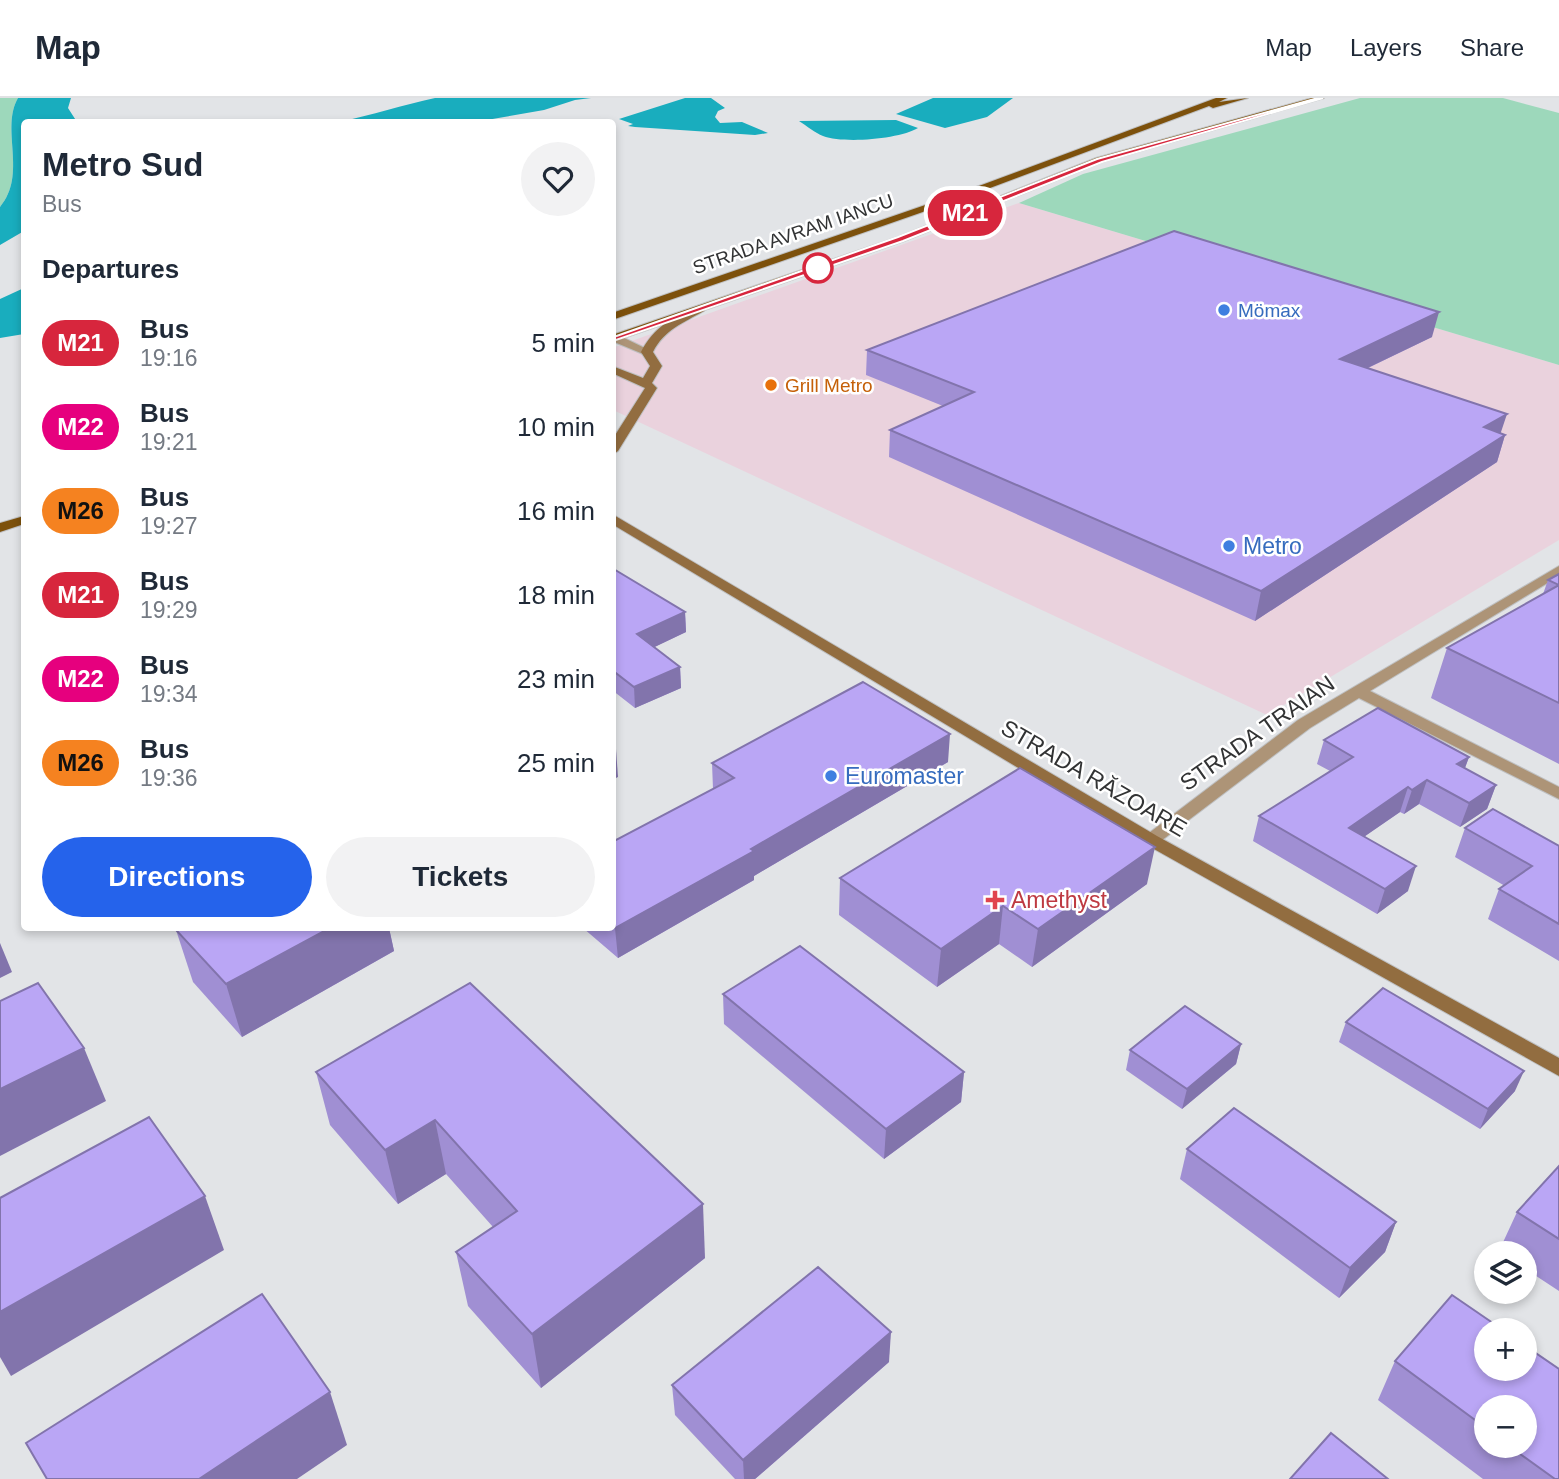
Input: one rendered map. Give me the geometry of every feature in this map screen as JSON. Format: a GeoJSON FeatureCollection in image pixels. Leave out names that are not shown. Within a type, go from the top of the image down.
{"type":"FeatureCollection","features":[{"type":"Feature","properties":{"kind":"main road","name":"STRADA AVRAM IANCU"},"geometry":{"type":"LineString","coordinates":[[616,316],[1014,177],[1223,98]]}},
{"type":"Feature","properties":{"kind":"main road"},"geometry":{"type":"LineString","coordinates":[[1185,113],[1244,98]]}},
{"type":"Feature","properties":{"kind":"main road"},"geometry":{"type":"LineString","coordinates":[[1268,113],[1298,98]]}},
{"type":"Feature","properties":{"kind":"main road","name":"STRADA AVRAM IANCU"},"geometry":{"type":"LineString","coordinates":[[616,337],[901,239],[1099,160],[1320,98]]}},
{"type":"Feature","properties":{"kind":"main road"},"geometry":{"type":"LineString","coordinates":[[0,528],[21,521]]}},
{"type":"Feature","properties":{"kind":"street"},"geometry":{"type":"LineString","coordinates":[[647,352],[659,331],[700,309]]}},
{"type":"Feature","properties":{"kind":"street"},"geometry":{"type":"LineString","coordinates":[[616,339],[647,352],[656,366],[646,383]]}},
{"type":"Feature","properties":{"kind":"street"},"geometry":{"type":"LineString","coordinates":[[616,369],[651,388],[616,445]]}},
{"type":"Feature","properties":{"kind":"street","name":"STRADA RĂZOARE"},"geometry":{"type":"LineString","coordinates":[[616,519],[1151,840],[1559,1068]]}},
{"type":"Feature","properties":{"kind":"street","name":"STRADA TRAIAN"},"geometry":{"type":"LineString","coordinates":[[1151,840],[1304,724],[1559,570]]}},
{"type":"Feature","properties":{"kind":"street","name":"STRADA TRAIAN"},"geometry":{"type":"LineString","coordinates":[[1358,691],[1559,794]]}},
{"type":"Feature","properties":{"kind":"shaded area"},"geometry":{"type":"Polygon","coordinates":[[[1019,203],[1559,365],[1559,540],[1267,715],[616,411],[616,347],[1019,203]]]}},
{"type":"Feature","properties":{"kind":"green space"},"geometry":{"type":"Polygon","coordinates":[[[0,98],[18,98],[12,123],[12,180],[0,207],[0,98]]]}},
{"type":"Feature","properties":{"kind":"green space"},"geometry":{"type":"Polygon","coordinates":[[[1360,98],[1503,98],[1559,113],[1559,365],[1019,203],[1083,174],[1360,98]]]}},
{"type":"Feature","properties":{"kind":"water"},"geometry":{"type":"Polygon","coordinates":[[[18,98],[71,98],[68,108],[75,119],[21,119],[21,233],[0,245],[0,207],[12,180],[13,110],[18,98]]]}},
{"type":"Feature","properties":{"kind":"water"},"geometry":{"type":"Polygon","coordinates":[[[435,98],[591,98],[492,119],[351,119],[435,98]]]}},
{"type":"Feature","properties":{"kind":"water"},"geometry":{"type":"Polygon","coordinates":[[[685,98],[711,98],[725,108],[718,111],[715,117],[720,123],[742,122],[768,133],[755,135],[635,127],[628,126],[633,124],[619,119],[685,98]]]}},
{"type":"Feature","properties":{"kind":"water"},"geometry":{"type":"Polygon","coordinates":[[[933,98],[1013,98],[987,117],[945,128],[896,114],[933,98]]]}},
{"type":"Feature","properties":{"kind":"water"},"geometry":{"type":"Polygon","coordinates":[[[896,120],[918,128],[899,135],[844,140],[823,136],[799,121],[896,120]]]}},
{"type":"Feature","properties":{"kind":"water"},"geometry":{"type":"Polygon","coordinates":[[[21,289],[21,334],[0,338],[0,299],[21,289]]]}},
{"type":"Feature","properties":{"kind":"building"},"geometry":{"type":"Polygon","coordinates":[[[1174,231],[1439,312],[1340,359],[1507,414],[1484,427],[1505,435],[1261,591],[890,430],[974,392],[867,350],[1174,231]]]}},
{"type":"Feature","properties":{"kind":"building"},"geometry":{"type":"Polygon","coordinates":[[[616,570],[685,612],[637,634],[680,667],[634,687],[616,673],[616,570]]]}},
{"type":"Feature","properties":{"kind":"building"},"geometry":{"type":"Polygon","coordinates":[[[1559,574],[1559,585],[1548,580],[1559,574]]]}},
{"type":"Feature","properties":{"kind":"building"},"geometry":{"type":"Polygon","coordinates":[[[1559,585],[1559,703],[1447,648],[1559,585]]]}},
{"type":"Feature","properties":{"kind":"building"},"geometry":{"type":"Polygon","coordinates":[[[863,682],[950,734],[751,849],[754,851],[616,927],[616,840],[734,778],[712,763],[863,682]]]}},
{"type":"Feature","properties":{"kind":"building"},"geometry":{"type":"Polygon","coordinates":[[[1378,708],[1469,757],[1457,764],[1496,785],[1469,803],[1427,780],[1412,790],[1408,787],[1349,828],[1416,866],[1385,889],[1259,816],[1353,757],[1324,740],[1378,708]]]}},
{"type":"Feature","properties":{"kind":"building","name":"Amethyst"},"geometry":{"type":"Polygon","coordinates":[[[1020,768],[1155,847],[1038,929],[1003,906],[941,949],[840,878],[1020,768]]]}},
{"type":"Feature","properties":{"kind":"building"},"geometry":{"type":"Polygon","coordinates":[[[1493,809],[1559,846],[1559,924],[1499,889],[1532,866],[1465,828],[1493,809]]]}},
{"type":"Feature","properties":{"kind":"building"},"geometry":{"type":"Polygon","coordinates":[[[177,931],[324,931],[226,984],[177,931]]]}},
{"type":"Feature","properties":{"kind":"building"},"geometry":{"type":"Polygon","coordinates":[[[800,946],[964,1072],[886,1129],[723,994],[800,946]]]}},
{"type":"Feature","properties":{"kind":"building"},"geometry":{"type":"Polygon","coordinates":[[[38,983],[84,1048],[0,1089],[0,1001],[38,983]]]}},
{"type":"Feature","properties":{"kind":"building"},"geometry":{"type":"Polygon","coordinates":[[[470,983],[703,1204],[532,1334],[456,1252],[517,1211],[435,1120],[385,1150],[316,1072],[470,983]]]}},
{"type":"Feature","properties":{"kind":"building"},"geometry":{"type":"Polygon","coordinates":[[[1383,988],[1524,1071],[1488,1109],[1346,1022],[1383,988]]]}},
{"type":"Feature","properties":{"kind":"building"},"geometry":{"type":"Polygon","coordinates":[[[1185,1006],[1241,1044],[1187,1089],[1130,1050],[1185,1006]]]}},
{"type":"Feature","properties":{"kind":"building"},"geometry":{"type":"Polygon","coordinates":[[[1234,1108],[1396,1222],[1350,1268],[1187,1149],[1234,1108]]]}},
{"type":"Feature","properties":{"kind":"building"},"geometry":{"type":"Polygon","coordinates":[[[149,1117],[205,1196],[0,1312],[0,1198],[149,1117]]]}},
{"type":"Feature","properties":{"kind":"building"},"geometry":{"type":"Polygon","coordinates":[[[1559,1166],[1559,1239],[1517,1212],[1559,1166]]]}},
{"type":"Feature","properties":{"kind":"building"},"geometry":{"type":"Polygon","coordinates":[[[818,1267],[891,1332],[743,1460],[672,1385],[818,1267]]]}},
{"type":"Feature","properties":{"kind":"building"},"geometry":{"type":"Polygon","coordinates":[[[262,1294],[330,1392],[199,1479],[47,1479],[26,1443],[262,1294]]]}},
{"type":"Feature","properties":{"kind":"building"},"geometry":{"type":"Polygon","coordinates":[[[1452,1295],[1486,1318],[1474,1318],[1474,1381],[1537,1381],[1537,1354],[1559,1369],[1559,1479],[1555,1479],[1526,1458],[1537,1458],[1537,1395],[1474,1395],[1474,1419],[1395,1361],[1452,1295]]]}},
{"type":"Feature","properties":{"kind":"building"},"geometry":{"type":"Polygon","coordinates":[[[1331,1433],[1388,1479],[1290,1479],[1331,1433]]]}},
{"type":"Feature","properties":{"kind":"bus line","name":"M21"},"geometry":{"type":"LineString","coordinates":[[616,338],[901,239],[1099,160],[1320,98]]}},
{"type":"Feature","properties":{"kind":"place","name":"Mömax"},"geometry":{"type":"Point","coordinates":[1224,310]}},
{"type":"Feature","properties":{"kind":"place","name":"Grill Metro"},"geometry":{"type":"Point","coordinates":[771,385]}},
{"type":"Feature","properties":{"kind":"place","name":"Metro"},"geometry":{"type":"Point","coordinates":[1229,546]}},
{"type":"Feature","properties":{"kind":"place","name":"Euromaster"},"geometry":{"type":"Point","coordinates":[831,776]}},
{"type":"Feature","properties":{"kind":"place","name":"Amethyst"},"geometry":{"type":"Point","coordinates":[995,900]}}]}
